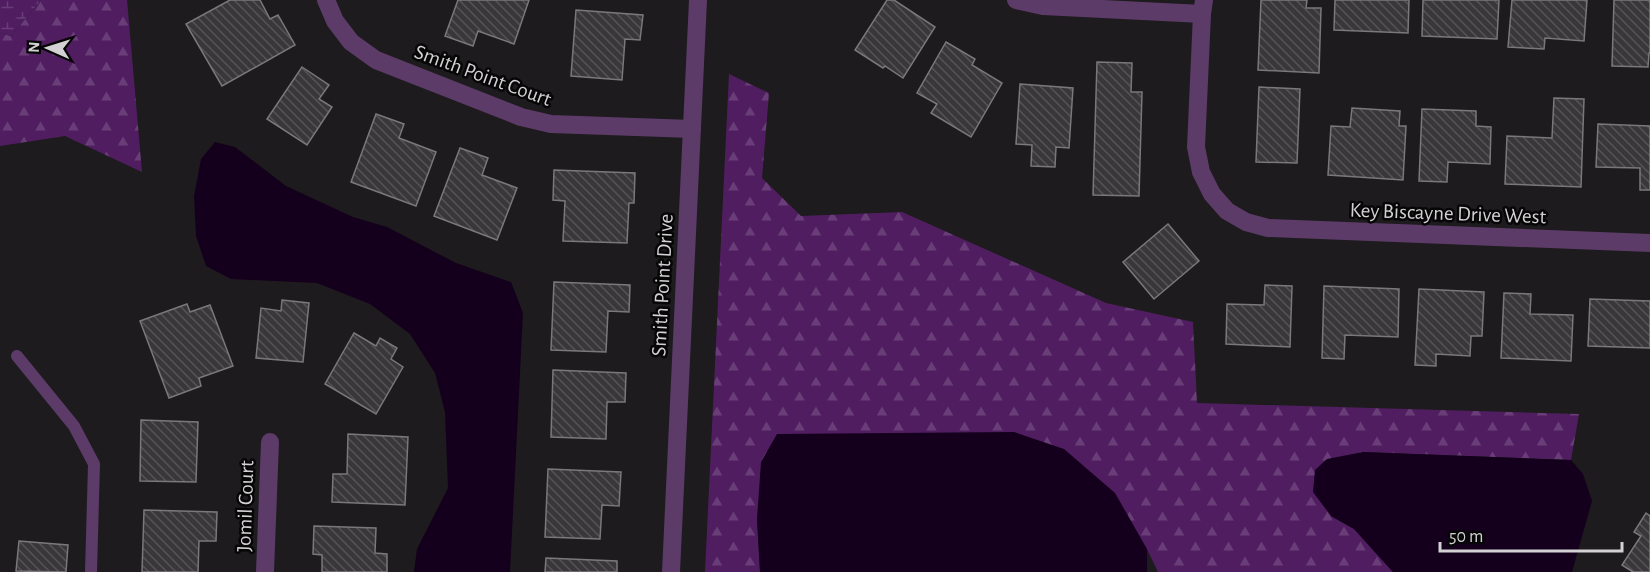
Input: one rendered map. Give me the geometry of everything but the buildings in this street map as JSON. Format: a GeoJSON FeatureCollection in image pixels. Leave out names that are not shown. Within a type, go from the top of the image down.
{"type":"FeatureCollection","features":[{"type":"Feature","properties":{"kind":"street","name":"Smith Point Court"},"geometry":{"type":"LineString","coordinates":[[326,0],[335,21],[351,42],[376,60],[521,117],[551,124],[692,129]]}},
{"type":"Feature","properties":{"kind":"street","name":"Smith Point Drive"},"geometry":{"type":"LineString","coordinates":[[671,572],[698,0]]}},
{"type":"Feature","properties":{"kind":"street"},"geometry":{"type":"LineString","coordinates":[[1016,0],[1043,6],[1203,7]]}},
{"type":"Feature","properties":{"kind":"street","name":"Key Biscayne Drive West"},"geometry":{"type":"LineString","coordinates":[[1203,7],[1196,147],[1201,172],[1212,194],[1227,211],[1246,222],[1268,228],[1650,243]]}},
{"type":"Feature","properties":{"kind":"street","name":"Jomil Court"},"geometry":{"type":"LineString","coordinates":[[265,572],[270,442]]}},
{"type":"Feature","properties":{"kind":"lane"},"geometry":{"type":"LineString","coordinates":[[17,356],[75,426],[94,464],[90,572]]}},
{"type":"Feature","properties":{"kind":"green space"},"geometry":{"type":"Polygon","coordinates":[[[0,0],[41,0],[11,36],[0,33],[0,0]]]}},
{"type":"Feature","properties":{"kind":"green space"},"geometry":{"type":"Polygon","coordinates":[[[41,0],[127,0],[142,172],[65,136],[0,146],[0,33],[11,36],[41,0]]]}},
{"type":"Feature","properties":{"kind":"green space"},"geometry":{"type":"Polygon","coordinates":[[[729,74],[769,93],[762,178],[801,216],[902,212],[1106,303],[1193,322],[1197,403],[1579,414],[1571,460],[1363,452],[1331,516],[1354,529],[1393,572],[1158,572],[1147,549],[757,519],[760,572],[705,572],[729,74]]]}},
{"type":"Feature","properties":{"kind":"shaded area"},"geometry":{"type":"Polygon","coordinates":[[[215,142],[235,147],[286,186],[353,217],[387,227],[456,263],[511,282],[523,313],[510,572],[414,572],[417,549],[448,488],[445,412],[435,373],[410,334],[370,304],[317,283],[231,279],[206,266],[196,236],[194,196],[201,159],[215,142]]]}},
{"type":"Feature","properties":{"kind":"shaded area"},"geometry":{"type":"Polygon","coordinates":[[[1014,432],[1064,449],[1115,493],[1147,549],[1147,572],[760,572],[757,519],[761,462],[777,434],[1014,432]]]}},
{"type":"Feature","properties":{"kind":"shaded area"},"geometry":{"type":"Polygon","coordinates":[[[1363,452],[1571,460],[1583,474],[1592,501],[1572,572],[1393,572],[1354,529],[1331,516],[1313,492],[1315,470],[1327,459],[1363,452]]]}}]}
